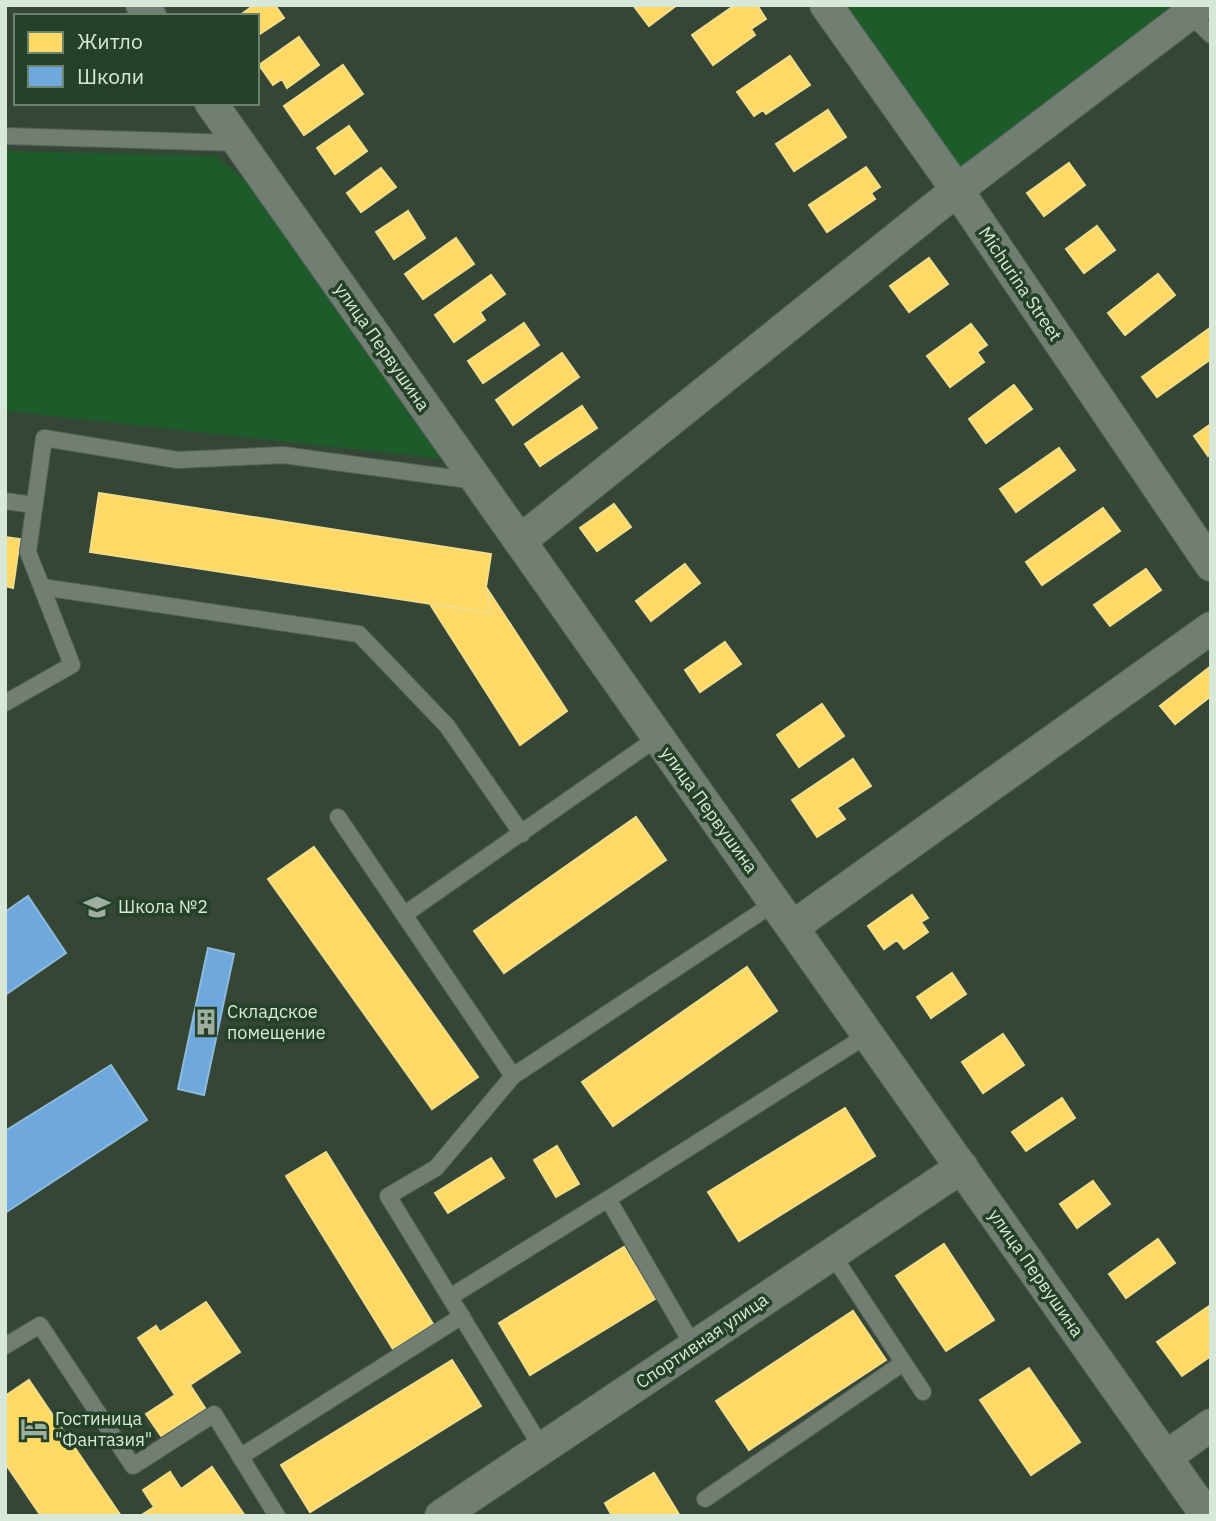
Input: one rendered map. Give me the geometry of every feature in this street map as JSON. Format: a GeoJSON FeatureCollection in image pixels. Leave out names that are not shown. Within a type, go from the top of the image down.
{"type":"FeatureCollection","features":[{"type":"Feature","properties":{"kind":"street","name":"Michurina Street"},"geometry":{"type":"LineString","coordinates":[[826,5],[957,190],[1211,565]]}},
{"type":"Feature","properties":{"kind":"street"},"geometry":{"type":"LineString","coordinates":[[520,541],[957,190],[1195,15]]}},
{"type":"Feature","properties":{"kind":"street","name":"улица Первушина"},"geometry":{"type":"LineString","coordinates":[[212,105],[1207,1516]]}},
{"type":"Feature","properties":{"kind":"street"},"geometry":{"type":"LineString","coordinates":[[785,914],[1211,628]]}},
{"type":"Feature","properties":{"kind":"street","name":"Спортивная улица"},"geometry":{"type":"LineString","coordinates":[[441,1516],[962,1167]]}},
{"type":"Feature","properties":{"kind":"street"},"geometry":{"type":"LineString","coordinates":[[1166,1457],[1211,1426]]}},
{"type":"Feature","properties":{"kind":"lane"},"geometry":{"type":"LineString","coordinates":[[5,136],[239,143]]}},
{"type":"Feature","properties":{"kind":"lane"},"geometry":{"type":"LineString","coordinates":[[5,702],[72,665],[28,552],[44,438],[178,460],[283,456],[476,481]]}},
{"type":"Feature","properties":{"kind":"lane"},"geometry":{"type":"LineString","coordinates":[[5,501],[34,505]]}},
{"type":"Feature","properties":{"kind":"lane"},"geometry":{"type":"LineString","coordinates":[[41,587],[359,634],[447,726],[523,834]]}},
{"type":"Feature","properties":{"kind":"lane"},"geometry":{"type":"LineString","coordinates":[[405,914],[657,738]]}},
{"type":"Feature","properties":{"kind":"lane"},"geometry":{"type":"LineString","coordinates":[[338,817],[513,1076]]}},
{"type":"Feature","properties":{"kind":"lane"},"geometry":{"type":"LineString","coordinates":[[541,1448],[388,1196],[436,1168],[513,1076],[785,914]]}},
{"type":"Feature","properties":{"kind":"lane"},"geometry":{"type":"LineString","coordinates":[[450,1297],[869,1034]]}},
{"type":"Feature","properties":{"kind":"lane"},"geometry":{"type":"LineString","coordinates":[[608,1199],[694,1347]]}},
{"type":"Feature","properties":{"kind":"lane"},"geometry":{"type":"LineString","coordinates":[[832,1254],[923,1392]]}},
{"type":"Feature","properties":{"kind":"lane"},"geometry":{"type":"LineString","coordinates":[[240,1457],[461,1316]]}},
{"type":"Feature","properties":{"kind":"lane"},"geometry":{"type":"LineString","coordinates":[[5,1346],[40,1325],[133,1466],[214,1414],[277,1516]]}},
{"type":"Feature","properties":{"kind":"lane"},"geometry":{"type":"LineString","coordinates":[[705,1499],[903,1363]]}},
{"type":"Feature","properties":{"kind":"green space"},"geometry":{"type":"Polygon","coordinates":[[[844,5],[1169,5],[1171,7],[962,171],[844,5]]]}},
{"type":"Feature","properties":{"kind":"green space"},"geometry":{"type":"Polygon","coordinates":[[[5,151],[216,156],[253,187],[453,460],[5,411],[5,151]]]}},
{"type":"Feature","properties":{"kind":"building: Житло"},"geometry":{"type":"Polygon","coordinates":[[[254,5],[275,5],[284,18],[259,35],[259,14],[242,14],[254,5]]]}},
{"type":"Feature","properties":{"kind":"building: Житло"},"geometry":{"type":"Polygon","coordinates":[[[633,5],[677,5],[649,26],[633,5]]]}},
{"type":"Feature","properties":{"kind":"building: Житло"},"geometry":{"type":"Polygon","coordinates":[[[735,5],[757,5],[766,19],[751,29],[755,35],[713,65],[692,35],[735,5]]]}},
{"type":"Feature","properties":{"kind":"building: Житло"},"geometry":{"type":"Polygon","coordinates":[[[299,37],[319,65],[287,88],[282,79],[273,85],[259,65],[299,37]]]}},
{"type":"Feature","properties":{"kind":"building: Житло"},"geometry":{"type":"Polygon","coordinates":[[[790,56],[810,85],[766,114],[763,110],[754,116],[737,92],[790,56]]]}},
{"type":"Feature","properties":{"kind":"building: Житло"},"geometry":{"type":"Polygon","coordinates":[[[343,65],[363,94],[304,135],[284,106],[343,65]]]}},
{"type":"Feature","properties":{"kind":"building: Житло"},"geometry":{"type":"Polygon","coordinates":[[[828,110],[846,137],[794,171],[776,144],[828,110]]]}},
{"type":"Feature","properties":{"kind":"building: Житло"},"geometry":{"type":"Polygon","coordinates":[[[349,126],[367,151],[335,174],[317,148],[349,126]]]}},
{"type":"Feature","properties":{"kind":"building: Житло"},"geometry":{"type":"Polygon","coordinates":[[[1069,163],[1085,185],[1044,216],[1027,193],[1069,163]]]}},
{"type":"Feature","properties":{"kind":"building: Житло"},"geometry":{"type":"Polygon","coordinates":[[[866,167],[880,187],[871,193],[875,199],[827,232],[809,205],[866,167]]]}},
{"type":"Feature","properties":{"kind":"building: Житло"},"geometry":{"type":"Polygon","coordinates":[[[381,168],[396,187],[361,212],[347,193],[381,168]]]}},
{"type":"Feature","properties":{"kind":"building: Житло"},"geometry":{"type":"Polygon","coordinates":[[[408,211],[425,238],[394,259],[376,232],[408,211]]]}},
{"type":"Feature","properties":{"kind":"building: Житло"},"geometry":{"type":"Polygon","coordinates":[[[1097,226],[1115,250],[1084,273],[1066,249],[1097,226]]]}},
{"type":"Feature","properties":{"kind":"building: Житло"},"geometry":{"type":"Polygon","coordinates":[[[456,238],[474,264],[423,299],[405,274],[456,238]]]}},
{"type":"Feature","properties":{"kind":"building: Житло"},"geometry":{"type":"Polygon","coordinates":[[[929,258],[948,284],[909,312],[890,286],[929,258]]]}},
{"type":"Feature","properties":{"kind":"building: Житло"},"geometry":{"type":"Polygon","coordinates":[[[1158,274],[1175,295],[1125,335],[1108,313],[1158,274]]]}},
{"type":"Feature","properties":{"kind":"building: Житло"},"geometry":{"type":"Polygon","coordinates":[[[491,275],[505,294],[480,312],[485,320],[454,342],[435,315],[491,275]]]}},
{"type":"Feature","properties":{"kind":"building: Житло"},"geometry":{"type":"Polygon","coordinates":[[[524,323],[539,345],[483,383],[468,361],[524,323]]]}},
{"type":"Feature","properties":{"kind":"building: Житло"},"geometry":{"type":"Polygon","coordinates":[[[971,324],[987,345],[977,352],[984,362],[950,387],[927,356],[971,324]]]}},
{"type":"Feature","properties":{"kind":"building: Житло"},"geometry":{"type":"Polygon","coordinates":[[[1210,328],[1211,359],[1157,397],[1142,377],[1210,328]]]}},
{"type":"Feature","properties":{"kind":"building: Житло"},"geometry":{"type":"Polygon","coordinates":[[[562,353],[579,377],[513,425],[496,400],[562,353]]]}},
{"type":"Feature","properties":{"kind":"building: Житло"},"geometry":{"type":"Polygon","coordinates":[[[1014,385],[1032,409],[986,443],[969,419],[1014,385]]]}},
{"type":"Feature","properties":{"kind":"building: Житло"},"geometry":{"type":"Polygon","coordinates":[[[582,406],[597,428],[540,466],[525,444],[582,406]]]}},
{"type":"Feature","properties":{"kind":"building: Житло"},"geometry":{"type":"Polygon","coordinates":[[[1211,424],[1211,453],[1208,456],[1194,436],[1211,424]]]}},
{"type":"Feature","properties":{"kind":"building: Житло"},"geometry":{"type":"Polygon","coordinates":[[[1059,448],[1075,470],[1016,512],[1000,489],[1059,448]]]}},
{"type":"Feature","properties":{"kind":"building: Житло"},"geometry":{"type":"Polygon","coordinates":[[[99,493],[491,554],[486,587],[491,613],[90,552],[99,493]]]}},
{"type":"Feature","properties":{"kind":"building: Житло"},"geometry":{"type":"Polygon","coordinates":[[[614,504],[631,527],[597,551],[580,528],[614,504]]]}},
{"type":"Feature","properties":{"kind":"building: Житло"},"geometry":{"type":"Polygon","coordinates":[[[1103,508],[1120,531],[1042,585],[1026,562],[1103,508]]]}},
{"type":"Feature","properties":{"kind":"building: Житло"},"geometry":{"type":"Polygon","coordinates":[[[5,537],[20,539],[13,588],[5,586],[5,537]]]}},
{"type":"Feature","properties":{"kind":"building: Житло"},"geometry":{"type":"Polygon","coordinates":[[[685,564],[700,583],[651,621],[636,601],[685,564]]]}},
{"type":"Feature","properties":{"kind":"building: Житло"},"geometry":{"type":"Polygon","coordinates":[[[1146,569],[1161,590],[1110,626],[1094,605],[1146,569]]]}},
{"type":"Feature","properties":{"kind":"building: Житло"},"geometry":{"type":"Polygon","coordinates":[[[486,587],[567,711],[520,745],[430,604],[491,613],[486,587]]]}},
{"type":"Feature","properties":{"kind":"building: Житло"},"geometry":{"type":"Polygon","coordinates":[[[725,642],[741,664],[700,692],[685,670],[725,642]]]}},
{"type":"Feature","properties":{"kind":"building: Житло"},"geometry":{"type":"Polygon","coordinates":[[[1211,666],[1211,696],[1175,724],[1160,706],[1211,666]]]}},
{"type":"Feature","properties":{"kind":"building: Житло"},"geometry":{"type":"Polygon","coordinates":[[[822,704],[844,736],[799,767],[777,735],[822,704]]]}},
{"type":"Feature","properties":{"kind":"building: Житло"},"geometry":{"type":"Polygon","coordinates":[[[853,759],[871,786],[837,808],[845,819],[817,837],[792,800],[853,759]]]}},
{"type":"Feature","properties":{"kind":"building: Житло"},"geometry":{"type":"Polygon","coordinates":[[[636,817],[666,860],[504,973],[474,931],[636,817]]]}},
{"type":"Feature","properties":{"kind":"building: Житло"},"geometry":{"type":"Polygon","coordinates":[[[314,847],[478,1077],[432,1109],[268,879],[314,847]]]}},
{"type":"Feature","properties":{"kind":"building: Житло"},"geometry":{"type":"Polygon","coordinates":[[[912,895],[928,918],[921,922],[928,932],[904,949],[897,940],[884,949],[868,926],[912,895]]]}},
{"type":"Feature","properties":{"kind":"building: Житло"},"geometry":{"type":"Polygon","coordinates":[[[747,967],[777,1011],[613,1126],[582,1082],[747,967]]]}},
{"type":"Feature","properties":{"kind":"building: Житло"},"geometry":{"type":"Polygon","coordinates":[[[952,973],[966,994],[931,1018],[917,997],[952,973]]]}},
{"type":"Feature","properties":{"kind":"building: Житло"},"geometry":{"type":"Polygon","coordinates":[[[1003,1034],[1024,1065],[983,1093],[962,1062],[1003,1034]]]}},
{"type":"Feature","properties":{"kind":"building: Житло"},"geometry":{"type":"Polygon","coordinates":[[[1062,1098],[1075,1118],[1026,1151],[1012,1132],[1062,1098]]]}},
{"type":"Feature","properties":{"kind":"building: Житло"},"geometry":{"type":"Polygon","coordinates":[[[845,1108],[875,1156],[739,1241],[708,1192],[845,1108]]]}},
{"type":"Feature","properties":{"kind":"building: Житло"},"geometry":{"type":"Polygon","coordinates":[[[557,1146],[579,1184],[556,1197],[534,1160],[557,1146]]]}},
{"type":"Feature","properties":{"kind":"building: Житло"},"geometry":{"type":"Polygon","coordinates":[[[326,1152],[433,1324],[393,1349],[286,1176],[326,1152]]]}},
{"type":"Feature","properties":{"kind":"building: Житло"},"geometry":{"type":"Polygon","coordinates":[[[491,1158],[504,1178],[448,1213],[435,1193],[491,1158]]]}},
{"type":"Feature","properties":{"kind":"building: Житло"},"geometry":{"type":"Polygon","coordinates":[[[1093,1181],[1110,1204],[1077,1228],[1060,1204],[1093,1181]]]}},
{"type":"Feature","properties":{"kind":"building: Житло"},"geometry":{"type":"Polygon","coordinates":[[[1158,1239],[1175,1263],[1126,1298],[1109,1274],[1158,1239]]]}},
{"type":"Feature","properties":{"kind":"building: Житло"},"geometry":{"type":"Polygon","coordinates":[[[944,1244],[994,1320],[946,1351],[896,1276],[944,1244]]]}},
{"type":"Feature","properties":{"kind":"building: Житло"},"geometry":{"type":"Polygon","coordinates":[[[624,1247],[655,1299],[530,1375],[499,1323],[624,1247]]]}},
{"type":"Feature","properties":{"kind":"building: Житло"},"geometry":{"type":"Polygon","coordinates":[[[206,1302],[240,1352],[190,1385],[205,1408],[161,1436],[146,1414],[175,1395],[138,1338],[156,1326],[160,1332],[206,1302]]]}},
{"type":"Feature","properties":{"kind":"building: Житло"},"geometry":{"type":"Polygon","coordinates":[[[1209,1306],[1211,1356],[1182,1376],[1157,1342],[1209,1306]]]}},
{"type":"Feature","properties":{"kind":"building: Житло"},"geometry":{"type":"Polygon","coordinates":[[[853,1311],[886,1360],[749,1450],[716,1401],[853,1311]]]}},
{"type":"Feature","properties":{"kind":"building: Житло"},"geometry":{"type":"Polygon","coordinates":[[[452,1360],[481,1406],[310,1512],[281,1465],[452,1360]]]}},
{"type":"Feature","properties":{"kind":"building: Житло"},"geometry":{"type":"Polygon","coordinates":[[[1029,1368],[1080,1442],[1031,1475],[980,1400],[1029,1368]]]}},
{"type":"Feature","properties":{"kind":"building: Житло","name":"Гостиница \"Фантазия\""},"geometry":{"type":"Polygon","coordinates":[[[29,1380],[121,1516],[41,1516],[5,1463],[5,1396],[29,1380]]]}},
{"type":"Feature","properties":{"kind":"building: Житло"},"geometry":{"type":"Polygon","coordinates":[[[212,1467],[245,1516],[140,1516],[154,1507],[143,1490],[170,1472],[181,1489],[212,1467]]]}},
{"type":"Feature","properties":{"kind":"building: Житло"},"geometry":{"type":"Polygon","coordinates":[[[654,1473],[680,1516],[612,1516],[605,1503],[654,1473]]]}},
{"type":"Feature","properties":{"kind":"building: Школи"},"geometry":{"type":"Polygon","coordinates":[[[28,896],[66,953],[5,995],[5,912],[28,896]]]}},
{"type":"Feature","properties":{"kind":"building: Школи","name":"Складское помещение"},"geometry":{"type":"Polygon","coordinates":[[[208,948],[234,954],[204,1095],[178,1089],[208,948]]]}},
{"type":"Feature","properties":{"kind":"building: Школи"},"geometry":{"type":"Polygon","coordinates":[[[111,1065],[147,1120],[5,1213],[5,1131],[111,1065]]]}},
{"type":"Feature","properties":{"kind":"place","name":"Школа №2"},"geometry":{"type":"Point","coordinates":[97,907]}},
{"type":"Feature","properties":{"kind":"place","name":"Складское помещение"},"geometry":{"type":"Point","coordinates":[206,1022]}},
{"type":"Feature","properties":{"kind":"place","name":"Гостиница \"Фантазия\""},"geometry":{"type":"Point","coordinates":[34,1429]}}]}
